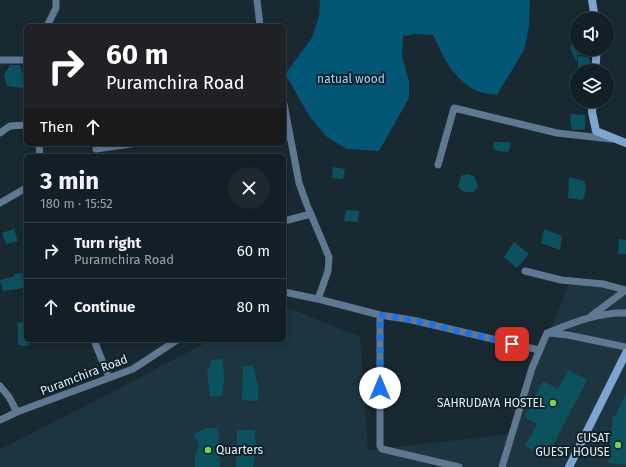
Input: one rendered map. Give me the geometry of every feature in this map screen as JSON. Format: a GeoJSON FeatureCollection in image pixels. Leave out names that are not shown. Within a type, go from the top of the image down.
{"type":"FeatureCollection","features":[{"type":"Feature","properties":{"kind":"street"},"geometry":{"type":"LineString","coordinates":[[48,24],[56,8],[56,0]]}},
{"type":"Feature","properties":{"kind":"street"},"geometry":{"type":"LineString","coordinates":[[257,0],[260,24]]}},
{"type":"Feature","properties":{"kind":"street"},"geometry":{"type":"LineString","coordinates":[[592,0],[594,12]]}},
{"type":"Feature","properties":{"kind":"street"},"geometry":{"type":"LineString","coordinates":[[0,60],[24,60]]}},
{"type":"Feature","properties":{"kind":"street"},"geometry":{"type":"LineString","coordinates":[[438,165],[454,108],[557,133],[622,141]]}},
{"type":"Feature","properties":{"kind":"street"},"geometry":{"type":"LineString","coordinates":[[592,108],[596,131],[622,141]]}},
{"type":"Feature","properties":{"kind":"street"},"geometry":{"type":"LineString","coordinates":[[286,117],[299,183],[329,257],[328,271],[318,299]]}},
{"type":"Feature","properties":{"kind":"street"},"geometry":{"type":"LineString","coordinates":[[0,133],[10,126],[24,124]]}},
{"type":"Feature","properties":{"kind":"street"},"geometry":{"type":"LineString","coordinates":[[96,149],[117,146]]}},
{"type":"Feature","properties":{"kind":"street"},"geometry":{"type":"LineString","coordinates":[[0,203],[24,189]]}},
{"type":"Feature","properties":{"kind":"street"},"geometry":{"type":"LineString","coordinates":[[286,220],[311,214]]}},
{"type":"Feature","properties":{"kind":"street"},"geometry":{"type":"LineString","coordinates":[[525,271],[560,280],[603,284],[626,290]]}},
{"type":"Feature","properties":{"kind":"street"},"geometry":{"type":"LineString","coordinates":[[586,319],[626,290]]}},
{"type":"Feature","properties":{"kind":"street"},"geometry":{"type":"LineString","coordinates":[[286,292],[380,315],[412,320],[540,350]]}},
{"type":"Feature","properties":{"kind":"street"},"geometry":{"type":"LineString","coordinates":[[502,467],[532,368],[547,333],[573,322],[611,313],[626,313]]}},
{"type":"Feature","properties":{"kind":"street"},"geometry":{"type":"LineString","coordinates":[[380,315],[380,446],[382,449],[459,467]]}},
{"type":"Feature","properties":{"kind":"street"},"geometry":{"type":"LineString","coordinates":[[547,333],[568,335],[626,348]]}},
{"type":"Feature","properties":{"kind":"street"},"geometry":{"type":"LineString","coordinates":[[95,342],[109,378]]}},
{"type":"Feature","properties":{"kind":"street","name":"Puramchira Road"},"geometry":{"type":"LineString","coordinates":[[0,420],[17,412],[133,369],[174,342]]}},
{"type":"Feature","properties":{"kind":"street"},"geometry":{"type":"LineString","coordinates":[[569,467],[626,353]]}},
{"type":"Feature","properties":{"kind":"street"},"geometry":{"type":"LineString","coordinates":[[0,386],[9,397],[17,412]]}},
{"type":"Feature","properties":{"kind":"shaded area"},"geometry":{"type":"Polygon","coordinates":[[[571,278],[626,295],[626,467],[0,467],[0,449],[207,342],[286,342],[286,307],[360,337],[368,450],[510,434],[571,278]]]}},
{"type":"Feature","properties":{"kind":"green space","name":"natual wood"},"geometry":{"type":"Polygon","coordinates":[[[320,0],[530,0],[529,27],[524,50],[497,95],[477,91],[461,80],[450,66],[433,35],[416,34],[403,36],[402,56],[409,81],[409,98],[379,151],[347,149],[327,137],[310,117],[286,76],[286,73],[312,38],[319,16],[320,0]]]}},
{"type":"Feature","properties":{"kind":"building"},"geometry":{"type":"Polygon","coordinates":[[[578,56],[589,57],[590,64],[578,64],[578,56]]]}},
{"type":"Feature","properties":{"kind":"building"},"geometry":{"type":"Polygon","coordinates":[[[10,65],[20,65],[24,78],[24,88],[7,86],[4,75],[10,65]]]}},
{"type":"Feature","properties":{"kind":"building"},"geometry":{"type":"Polygon","coordinates":[[[571,114],[585,115],[585,129],[572,130],[570,119],[571,114]]]}},
{"type":"Feature","properties":{"kind":"building"},"geometry":{"type":"Polygon","coordinates":[[[494,142],[511,143],[508,152],[493,149],[494,142]]]}},
{"type":"Feature","properties":{"kind":"building"},"geometry":{"type":"Polygon","coordinates":[[[333,167],[345,169],[343,179],[332,178],[333,167]]]}},
{"type":"Feature","properties":{"kind":"building"},"geometry":{"type":"Polygon","coordinates":[[[467,174],[474,176],[478,186],[474,192],[466,192],[461,190],[458,186],[461,176],[467,174]]]}},
{"type":"Feature","properties":{"kind":"building"},"geometry":{"type":"Polygon","coordinates":[[[569,177],[585,181],[586,189],[583,200],[568,198],[569,177]]]}},
{"type":"Feature","properties":{"kind":"building"},"geometry":{"type":"Polygon","coordinates":[[[346,210],[359,211],[358,222],[344,221],[346,210]]]}},
{"type":"Feature","properties":{"kind":"building"},"geometry":{"type":"Polygon","coordinates":[[[14,229],[18,241],[6,244],[2,233],[14,229]]]}},
{"type":"Feature","properties":{"kind":"building"},"geometry":{"type":"Polygon","coordinates":[[[544,229],[562,236],[560,250],[541,243],[544,229]]]}},
{"type":"Feature","properties":{"kind":"building"},"geometry":{"type":"Polygon","coordinates":[[[619,239],[626,240],[626,254],[618,254],[619,239]]]}},
{"type":"Feature","properties":{"kind":"building"},"geometry":{"type":"Polygon","coordinates":[[[514,242],[529,254],[517,268],[504,257],[514,242]]]}},
{"type":"Feature","properties":{"kind":"building"},"geometry":{"type":"Polygon","coordinates":[[[22,273],[24,288],[3,291],[0,280],[15,276],[14,274],[22,273]]]}},
{"type":"Feature","properties":{"kind":"building"},"geometry":{"type":"Polygon","coordinates":[[[18,322],[24,323],[24,342],[30,342],[28,346],[18,345],[18,322]]]}},
{"type":"Feature","properties":{"kind":"building"},"geometry":{"type":"Polygon","coordinates":[[[223,359],[224,381],[222,396],[210,397],[207,372],[212,360],[223,359]]]}},
{"type":"Feature","properties":{"kind":"building"},"geometry":{"type":"Polygon","coordinates":[[[253,365],[258,386],[258,401],[242,400],[243,367],[253,365]]]}},
{"type":"Feature","properties":{"kind":"building","name":"SAHRUDAYA HOSTEL"},"geometry":{"type":"Polygon","coordinates":[[[568,370],[587,380],[547,457],[525,446],[537,424],[524,417],[543,381],[558,389],[568,370]]]}},
{"type":"Feature","properties":{"kind":"building","name":"CUSAT GUEST HOUSE"},"geometry":{"type":"Polygon","coordinates":[[[626,394],[626,465],[608,463],[613,416],[616,416],[626,394]]]}},
{"type":"Feature","properties":{"kind":"building","name":"Quarters"},"geometry":{"type":"Polygon","coordinates":[[[206,428],[218,428],[220,467],[195,467],[195,456],[199,445],[194,434],[206,428]]]}},
{"type":"Feature","properties":{"kind":"building","name":"Quarters"},"geometry":{"type":"Polygon","coordinates":[[[237,430],[255,430],[256,451],[253,467],[236,467],[237,430]]]}},
{"type":"Feature","properties":{"kind":"place","name":"SAHRUDAYA HOSTEL"},"geometry":{"type":"Point","coordinates":[553,403]}},
{"type":"Feature","properties":{"kind":"place","name":"CUSAT GUEST HOUSE"},"geometry":{"type":"Point","coordinates":[618,445]}},
{"type":"Feature","properties":{"kind":"place","name":"Quarters"},"geometry":{"type":"Point","coordinates":[208,450]}},
{"type":"Feature","properties":{"kind":"route"},"geometry":{"type":"LineString","coordinates":[[380,388],[380,315],[412,320],[512,344]]}}]}
